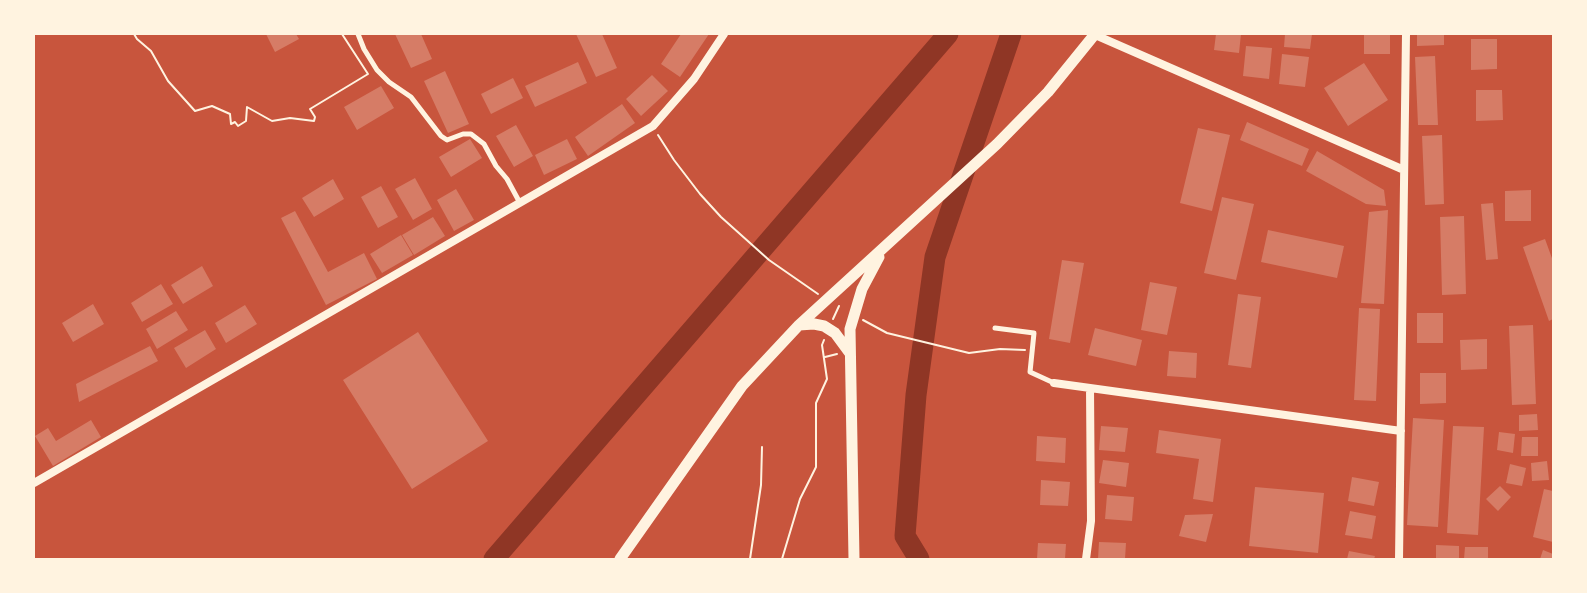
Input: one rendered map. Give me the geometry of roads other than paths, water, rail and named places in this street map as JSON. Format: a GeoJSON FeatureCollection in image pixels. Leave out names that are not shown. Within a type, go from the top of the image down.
{"type":"FeatureCollection","features":[{"type":"Feature","properties":{"kind":"highway"},"geometry":{"type":"LineString","coordinates":[[620,559],[742,386],[798,325],[997,144],[1048,92],[1094,34]]}},
{"type":"Feature","properties":{"kind":"highway"},"geometry":{"type":"LineString","coordinates":[[854,559],[850,329],[862,288],[884,247]]}},
{"type":"Feature","properties":{"kind":"highway"},"geometry":{"type":"LineString","coordinates":[[798,325],[814,324],[824,326],[835,333],[850,352]]}},
{"type":"Feature","properties":{"kind":"street"},"geometry":{"type":"LineString","coordinates":[[358,34],[364,49],[377,70],[389,82],[411,96],[441,136],[447,140],[463,134],[471,134],[484,144],[520,203]]}},
{"type":"Feature","properties":{"kind":"street"},"geometry":{"type":"LineString","coordinates":[[34,483],[653,126],[694,79],[724,34]]}},
{"type":"Feature","properties":{"kind":"street"},"geometry":{"type":"LineString","coordinates":[[1094,34],[1404,170]]}},
{"type":"Feature","properties":{"kind":"street"},"geometry":{"type":"LineString","coordinates":[[1399,559],[1406,34]]}},
{"type":"Feature","properties":{"kind":"street"},"geometry":{"type":"LineString","coordinates":[[995,328],[1034,333],[1030,372],[1054,383],[1401,431]]}},
{"type":"Feature","properties":{"kind":"street"},"geometry":{"type":"LineString","coordinates":[[1086,559],[1091,521],[1090,388]]}},
{"type":"Feature","properties":{"kind":"waterway"},"geometry":{"type":"LineString","coordinates":[[494,559],[948,34]]}},
{"type":"Feature","properties":{"kind":"waterway"},"geometry":{"type":"LineString","coordinates":[[919,559],[905,536],[916,395],[935,257],[1011,34]]}}]}
